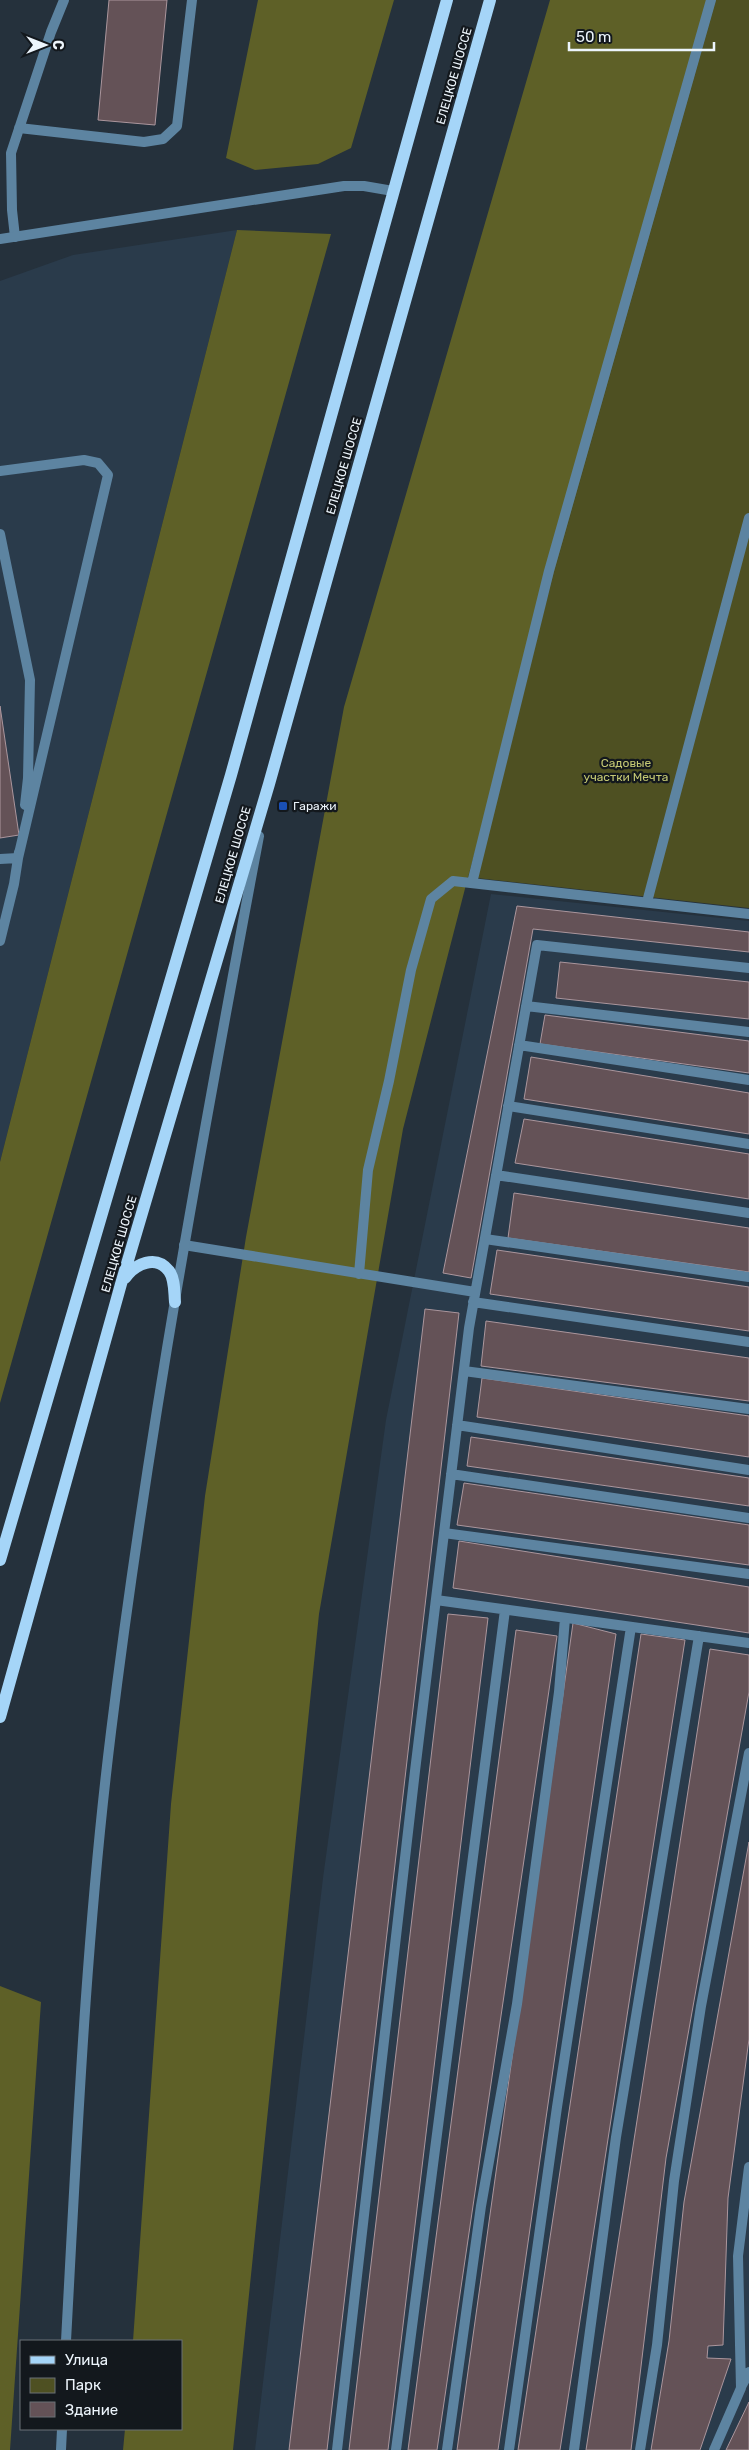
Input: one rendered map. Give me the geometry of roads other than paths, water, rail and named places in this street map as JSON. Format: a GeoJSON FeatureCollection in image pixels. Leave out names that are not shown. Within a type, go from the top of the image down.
{"type":"FeatureCollection","features":[{"type":"Feature","properties":{"kind":"main road","name":"ЕЛЕЦКОЕ ШОССЕ"},"geometry":{"type":"LineString","coordinates":[[0,1560],[231,775],[447,0]]}},
{"type":"Feature","properties":{"kind":"main road","name":"ЕЛЕЦКОЕ ШОССЕ"},"geometry":{"type":"LineString","coordinates":[[0,1717],[121,1284],[269,784],[490,0]]}},
{"type":"Feature","properties":{"kind":"main road"},"geometry":{"type":"LineString","coordinates":[[121,1284],[137,1265],[147,1261],[160,1264],[168,1270],[173,1280],[175,1302]]}},
{"type":"Feature","properties":{"kind":"street"},"geometry":{"type":"LineString","coordinates":[[16,236],[12,210],[11,153],[64,0]]}},
{"type":"Feature","properties":{"kind":"street"},"geometry":{"type":"LineString","coordinates":[[19,128],[144,142],[163,139],[168,136],[177,126],[192,0]]}},
{"type":"Feature","properties":{"kind":"street"},"geometry":{"type":"LineString","coordinates":[[472,883],[549,571],[712,0]]}},
{"type":"Feature","properties":{"kind":"street"},"geometry":{"type":"LineString","coordinates":[[0,239],[344,186],[364,186],[393,191]]}},
{"type":"Feature","properties":{"kind":"street"},"geometry":{"type":"LineString","coordinates":[[0,471],[84,460],[98,463],[108,475],[18,858]]}},
{"type":"Feature","properties":{"kind":"street"},"geometry":{"type":"LineString","coordinates":[[648,902],[749,518]]}},
{"type":"Feature","properties":{"kind":"street"},"geometry":{"type":"LineString","coordinates":[[0,534],[30,680],[28,778],[14,884],[0,941]]}},
{"type":"Feature","properties":{"kind":"street"},"geometry":{"type":"LineString","coordinates":[[66,2340],[82,2027],[110,1735],[137,1537],[184,1245],[269,784]]}},
{"type":"Feature","properties":{"kind":"street"},"geometry":{"type":"LineString","coordinates":[[0,859],[18,858]]}},
{"type":"Feature","properties":{"kind":"street"},"geometry":{"type":"LineString","coordinates":[[359,1274],[368,1170],[389,1081],[411,970],[431,899],[453,881],[749,914]]}},
{"type":"Feature","properties":{"kind":"street"},"geometry":{"type":"LineString","coordinates":[[337,2450],[464,1371],[474,1297],[537,945],[749,968]]}},
{"type":"Feature","properties":{"kind":"street"},"geometry":{"type":"LineString","coordinates":[[526,1006],[749,1032]]}},
{"type":"Feature","properties":{"kind":"street"},"geometry":{"type":"LineString","coordinates":[[519,1045],[749,1080]]}},
{"type":"Feature","properties":{"kind":"street"},"geometry":{"type":"LineString","coordinates":[[508,1106],[749,1144]]}},
{"type":"Feature","properties":{"kind":"street"},"geometry":{"type":"LineString","coordinates":[[496,1175],[749,1213]]}},
{"type":"Feature","properties":{"kind":"street"},"geometry":{"type":"LineString","coordinates":[[485,1239],[749,1277]]}},
{"type":"Feature","properties":{"kind":"street"},"geometry":{"type":"LineString","coordinates":[[184,1245],[359,1274],[474,1297],[749,1342]]}},
{"type":"Feature","properties":{"kind":"street"},"geometry":{"type":"LineString","coordinates":[[464,1371],[749,1409]]}},
{"type":"Feature","properties":{"kind":"street"},"geometry":{"type":"LineString","coordinates":[[457,1426],[749,1470]]}},
{"type":"Feature","properties":{"kind":"street"},"geometry":{"type":"LineString","coordinates":[[451,1474],[749,1518]]}},
{"type":"Feature","properties":{"kind":"street"},"geometry":{"type":"LineString","coordinates":[[444,1533],[749,1574]]}},
{"type":"Feature","properties":{"kind":"street"},"geometry":{"type":"LineString","coordinates":[[436,1600],[749,1643]]}},
{"type":"Feature","properties":{"kind":"street"},"geometry":{"type":"LineString","coordinates":[[396,2450],[505,1610]]}},
{"type":"Feature","properties":{"kind":"street"},"geometry":{"type":"LineString","coordinates":[[447,2450],[482,2206],[517,2004],[559,1692],[565,1618]]}},
{"type":"Feature","properties":{"kind":"street"},"geometry":{"type":"LineString","coordinates":[[509,2450],[557,2107],[631,1627]]}},
{"type":"Feature","properties":{"kind":"street"},"geometry":{"type":"LineString","coordinates":[[574,2450],[616,2138],[699,1636]]}},
{"type":"Feature","properties":{"kind":"street"},"geometry":{"type":"LineString","coordinates":[[640,2450],[658,2345],[678,2151],[701,2006],[749,1754]]}},
{"type":"Feature","properties":{"kind":"street"},"geometry":{"type":"LineString","coordinates":[[741,2388],[738,2256],[749,2167]]}},
{"type":"Feature","properties":{"kind":"street"},"geometry":{"type":"LineString","coordinates":[[714,2450],[749,2372]]}},
{"type":"Feature","properties":{"kind":"street"},"geometry":{"type":"LineString","coordinates":[[61,2450],[62,2430]]}},
{"type":"Feature","properties":{"kind":"place","name":"Гаражи"},"geometry":{"type":"Point","coordinates":[283,806]}},
{"type":"Feature","properties":{"kind":"park label","name":"Садовые участки Мечта"},"geometry":{"type":"Point","coordinates":[626,770]}}]}
